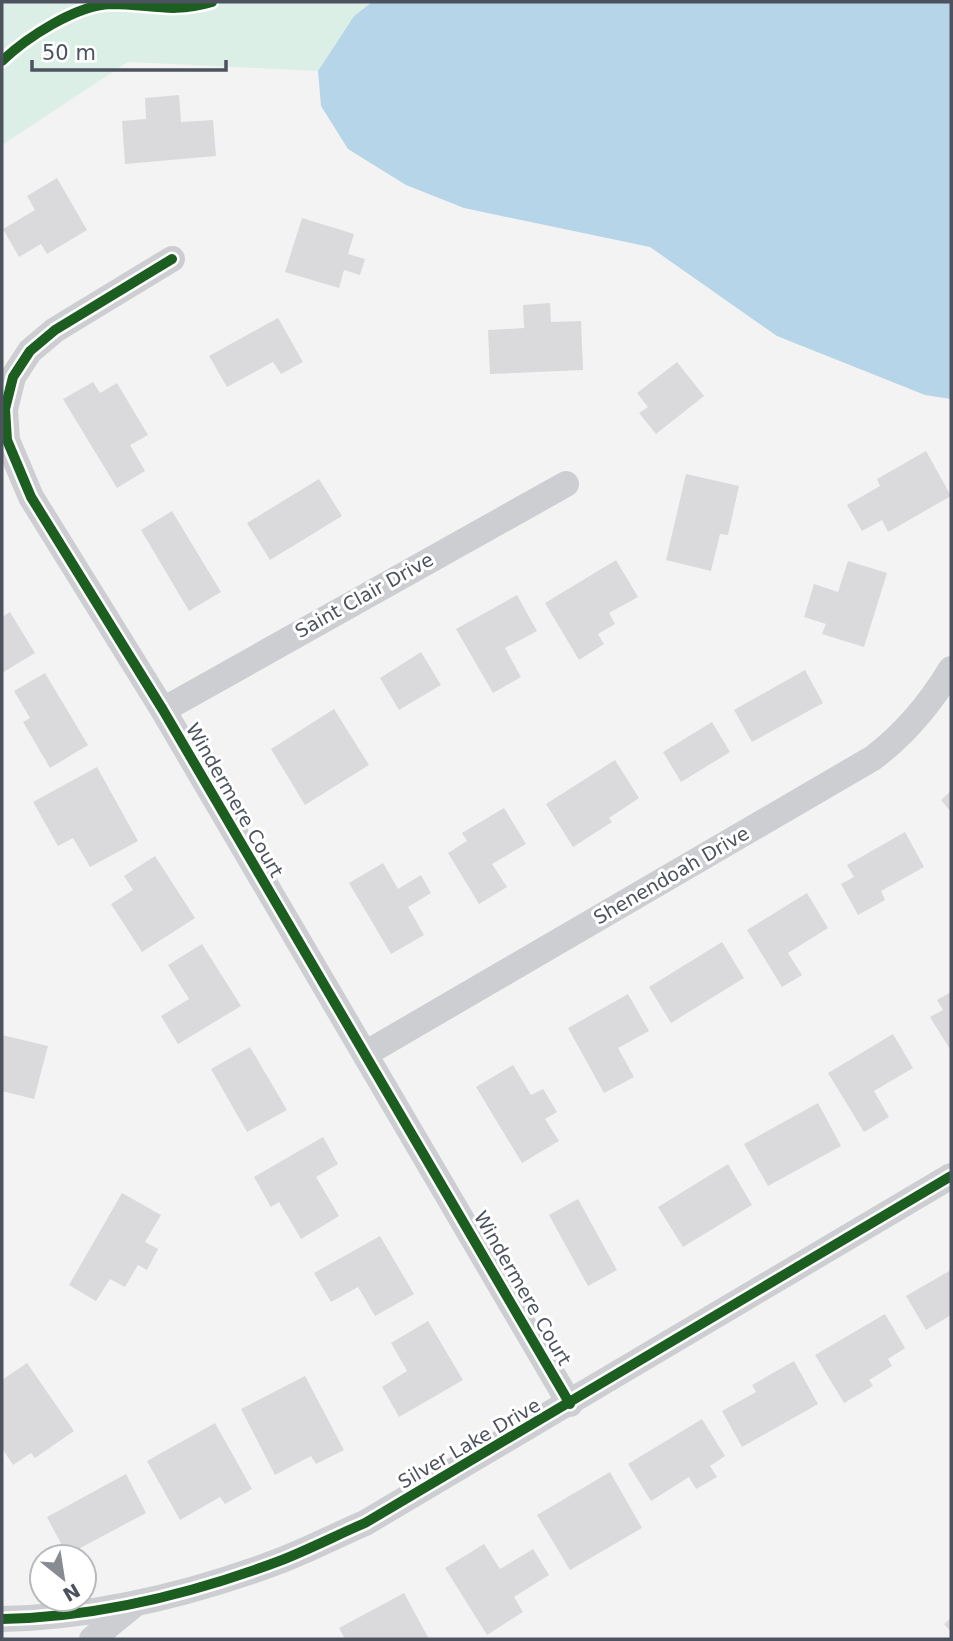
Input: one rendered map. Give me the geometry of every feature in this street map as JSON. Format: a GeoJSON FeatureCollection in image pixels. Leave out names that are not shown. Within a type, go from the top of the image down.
{"type":"FeatureCollection","features":[{"type":"Feature","properties":{"kind":"street","name":"Windermere Court"},"geometry":{"type":"LineString","coordinates":[[172,259],[55,330],[30,351],[13,377],[5,409],[7,440],[31,497],[163,710],[570,1404]]}},
{"type":"Feature","properties":{"kind":"street","name":"Saint Clair Drive"},"geometry":{"type":"LineString","coordinates":[[163,710],[566,484]]}},
{"type":"Feature","properties":{"kind":"street","name":"Shenendoah Drive"},"geometry":{"type":"LineString","coordinates":[[365,1054],[873,758],[896,740],[916,719],[951,668]]}},
{"type":"Feature","properties":{"kind":"street","name":"Silver Lake Drive"},"geometry":{"type":"LineString","coordinates":[[2,1619],[46,1618],[138,1602],[198,1588],[283,1560],[365,1523],[951,1176]]}},
{"type":"Feature","properties":{"kind":"street","name":"Silver Lake Drive"},"geometry":{"type":"LineString","coordinates":[[92,1639],[138,1602]]}},
{"type":"Feature","properties":{"kind":"green space"},"geometry":{"type":"Polygon","coordinates":[[[2,2],[372,2],[354,16],[318,71],[128,62],[2,145],[2,2]]]}},
{"type":"Feature","properties":{"kind":"water"},"geometry":{"type":"Polygon","coordinates":[[[372,2],[951,2],[951,399],[925,395],[777,336],[650,247],[464,208],[406,185],[348,149],[321,106],[318,71],[354,16],[372,2]]]}},
{"type":"Feature","properties":{"kind":"building"},"geometry":{"type":"Polygon","coordinates":[[[179,95],[181,122],[213,120],[216,156],[125,164],[122,121],[146,119],[145,98],[179,95]]]}},
{"type":"Feature","properties":{"kind":"building"},"geometry":{"type":"Polygon","coordinates":[[[57,178],[87,230],[47,254],[41,244],[19,257],[3,229],[35,210],[27,196],[57,178]]]}},
{"type":"Feature","properties":{"kind":"building"},"geometry":{"type":"Polygon","coordinates":[[[302,218],[354,234],[348,254],[365,259],[360,275],[344,270],[339,288],[285,272],[302,218]]]}},
{"type":"Feature","properties":{"kind":"building"},"geometry":{"type":"Polygon","coordinates":[[[550,303],[551,322],[581,321],[583,370],[490,374],[488,330],[524,328],[523,305],[550,303]]]}},
{"type":"Feature","properties":{"kind":"building"},"geometry":{"type":"Polygon","coordinates":[[[278,318],[303,362],[281,374],[273,362],[227,387],[209,356],[278,318]]]}},
{"type":"Feature","properties":{"kind":"building"},"geometry":{"type":"Polygon","coordinates":[[[677,362],[704,396],[656,434],[639,413],[648,407],[637,393],[677,362]]]}},
{"type":"Feature","properties":{"kind":"building"},"geometry":{"type":"Polygon","coordinates":[[[93,382],[100,393],[117,383],[148,435],[130,445],[145,471],[117,488],[63,399],[93,382]]]}},
{"type":"Feature","properties":{"kind":"building"},"geometry":{"type":"Polygon","coordinates":[[[926,451],[951,496],[888,532],[882,520],[862,531],[847,505],[880,486],[877,479],[926,451]]]}},
{"type":"Feature","properties":{"kind":"building"},"geometry":{"type":"Polygon","coordinates":[[[686,474],[739,486],[728,535],[720,534],[711,571],[666,560],[686,474]]]}},
{"type":"Feature","properties":{"kind":"building"},"geometry":{"type":"Polygon","coordinates":[[[319,479],[342,516],[270,560],[247,523],[319,479]]]}},
{"type":"Feature","properties":{"kind":"building"},"geometry":{"type":"Polygon","coordinates":[[[172,511],[221,592],[189,611],[141,530],[172,511]]]}},
{"type":"Feature","properties":{"kind":"building"},"geometry":{"type":"Polygon","coordinates":[[[616,560],[638,597],[609,613],[615,624],[598,634],[604,644],[579,660],[545,603],[616,560]]]}},
{"type":"Feature","properties":{"kind":"building"},"geometry":{"type":"Polygon","coordinates":[[[848,561],[887,573],[864,647],[822,634],[826,624],[804,617],[814,584],[838,592],[848,561]]]}},
{"type":"Feature","properties":{"kind":"building"},"geometry":{"type":"Polygon","coordinates":[[[517,595],[537,631],[505,648],[521,677],[493,693],[456,629],[517,595]]]}},
{"type":"Feature","properties":{"kind":"building"},"geometry":{"type":"Polygon","coordinates":[[[10,612],[35,653],[2,673],[2,617],[10,612]]]}},
{"type":"Feature","properties":{"kind":"building"},"geometry":{"type":"Polygon","coordinates":[[[421,652],[441,685],[399,710],[380,678],[421,652]]]}},
{"type":"Feature","properties":{"kind":"building"},"geometry":{"type":"Polygon","coordinates":[[[805,670],[823,703],[752,742],[734,710],[805,670]]]}},
{"type":"Feature","properties":{"kind":"building"},"geometry":{"type":"Polygon","coordinates":[[[45,673],[88,745],[50,768],[23,722],[30,718],[14,691],[45,673]]]}},
{"type":"Feature","properties":{"kind":"building"},"geometry":{"type":"Polygon","coordinates":[[[334,709],[369,765],[305,805],[271,749],[334,709]]]}},
{"type":"Feature","properties":{"kind":"building"},"geometry":{"type":"Polygon","coordinates":[[[712,722],[730,752],[681,782],[663,752],[712,722]]]}},
{"type":"Feature","properties":{"kind":"building"},"geometry":{"type":"Polygon","coordinates":[[[615,760],[639,798],[609,818],[612,822],[573,847],[546,804],[615,760]]]}},
{"type":"Feature","properties":{"kind":"building"},"geometry":{"type":"Polygon","coordinates":[[[97,767],[138,841],[90,867],[73,838],[58,846],[33,802],[97,767]]]}},
{"type":"Feature","properties":{"kind":"building"},"geometry":{"type":"Polygon","coordinates":[[[951,791],[951,812],[941,800],[951,791]]]}},
{"type":"Feature","properties":{"kind":"building"},"geometry":{"type":"Polygon","coordinates":[[[504,808],[526,844],[492,864],[507,887],[479,904],[448,853],[467,841],[462,833],[504,808]]]}},
{"type":"Feature","properties":{"kind":"building"},"geometry":{"type":"Polygon","coordinates":[[[905,832],[924,867],[881,891],[885,900],[858,915],[841,884],[854,877],[847,865],[905,832]]]}},
{"type":"Feature","properties":{"kind":"building"},"geometry":{"type":"Polygon","coordinates":[[[155,856],[195,918],[142,952],[111,904],[133,890],[124,876],[155,856]]]}},
{"type":"Feature","properties":{"kind":"building"},"geometry":{"type":"Polygon","coordinates":[[[383,863],[398,889],[421,875],[431,893],[408,907],[424,935],[391,954],[349,883],[383,863]]]}},
{"type":"Feature","properties":{"kind":"building"},"geometry":{"type":"Polygon","coordinates":[[[807,893],[828,928],[788,953],[802,975],[782,987],[747,930],[807,893]]]}},
{"type":"Feature","properties":{"kind":"building"},"geometry":{"type":"Polygon","coordinates":[[[722,942],[744,978],[671,1023],[649,987],[722,942]]]}},
{"type":"Feature","properties":{"kind":"building"},"geometry":{"type":"Polygon","coordinates":[[[202,944],[241,1006],[178,1044],[161,1016],[189,999],[168,965],[202,944]]]}},
{"type":"Feature","properties":{"kind":"building"},"geometry":{"type":"Polygon","coordinates":[[[951,992],[951,1051],[930,1017],[943,1010],[937,1000],[951,992]]]}},
{"type":"Feature","properties":{"kind":"building"},"geometry":{"type":"Polygon","coordinates":[[[628,994],[649,1031],[618,1048],[634,1077],[604,1093],[568,1028],[628,994]]]}},
{"type":"Feature","properties":{"kind":"building"},"geometry":{"type":"Polygon","coordinates":[[[893,1034],[913,1068],[874,1091],[889,1117],[864,1132],[828,1073],[893,1034]]]}},
{"type":"Feature","properties":{"kind":"building"},"geometry":{"type":"Polygon","coordinates":[[[2,1035],[48,1046],[34,1099],[2,1091],[2,1035]]]}},
{"type":"Feature","properties":{"kind":"building"},"geometry":{"type":"Polygon","coordinates":[[[250,1047],[287,1110],[247,1132],[211,1069],[250,1047]]]}},
{"type":"Feature","properties":{"kind":"building"},"geometry":{"type":"Polygon","coordinates":[[[513,1065],[531,1095],[543,1089],[557,1112],[545,1119],[559,1141],[522,1163],[476,1087],[513,1065]]]}},
{"type":"Feature","properties":{"kind":"building"},"geometry":{"type":"Polygon","coordinates":[[[818,1103],[841,1146],[768,1186],[744,1144],[818,1103]]]}},
{"type":"Feature","properties":{"kind":"building"},"geometry":{"type":"Polygon","coordinates":[[[323,1137],[338,1164],[316,1177],[339,1216],[301,1239],[279,1202],[271,1207],[254,1177],[323,1137]]]}},
{"type":"Feature","properties":{"kind":"building"},"geometry":{"type":"Polygon","coordinates":[[[728,1164],[752,1205],[683,1247],[658,1207],[728,1164]]]}},
{"type":"Feature","properties":{"kind":"building"},"geometry":{"type":"Polygon","coordinates":[[[122,1193],[161,1215],[145,1242],[158,1249],[147,1270],[138,1265],[125,1287],[110,1279],[96,1301],[69,1285],[122,1193]]]}},
{"type":"Feature","properties":{"kind":"building"},"geometry":{"type":"Polygon","coordinates":[[[578,1199],[617,1270],[588,1286],[549,1215],[578,1199]]]}},
{"type":"Feature","properties":{"kind":"building"},"geometry":{"type":"Polygon","coordinates":[[[380,1236],[414,1294],[375,1316],[358,1287],[331,1302],[314,1273],[380,1236]]]}},
{"type":"Feature","properties":{"kind":"building"},"geometry":{"type":"Polygon","coordinates":[[[951,1270],[951,1315],[926,1330],[906,1296],[951,1270]]]}},
{"type":"Feature","properties":{"kind":"building"},"geometry":{"type":"Polygon","coordinates":[[[885,1314],[905,1348],[888,1359],[892,1366],[869,1380],[873,1386],[844,1403],[815,1355],[885,1314]]]}},
{"type":"Feature","properties":{"kind":"building"},"geometry":{"type":"Polygon","coordinates":[[[428,1321],[463,1380],[399,1417],[382,1387],[407,1371],[391,1343],[428,1321]]]}},
{"type":"Feature","properties":{"kind":"building"},"geometry":{"type":"Polygon","coordinates":[[[794,1361],[818,1404],[742,1447],[722,1411],[756,1392],[752,1385],[794,1361]]]}},
{"type":"Feature","properties":{"kind":"building"},"geometry":{"type":"Polygon","coordinates":[[[27,1363],[74,1431],[35,1458],[31,1453],[13,1465],[2,1448],[2,1380],[27,1363]]]}},
{"type":"Feature","properties":{"kind":"building"},"geometry":{"type":"Polygon","coordinates":[[[305,1376],[344,1450],[316,1464],[311,1456],[275,1475],[241,1409],[305,1376]]]}},
{"type":"Feature","properties":{"kind":"building"},"geometry":{"type":"Polygon","coordinates":[[[702,1419],[725,1456],[710,1466],[717,1477],[696,1489],[689,1477],[651,1501],[628,1464],[702,1419]]]}},
{"type":"Feature","properties":{"kind":"building"},"geometry":{"type":"Polygon","coordinates":[[[215,1423],[252,1489],[225,1504],[220,1497],[180,1520],[147,1461],[215,1423]]]}},
{"type":"Feature","properties":{"kind":"building"},"geometry":{"type":"Polygon","coordinates":[[[610,1472],[642,1528],[570,1570],[537,1515],[610,1472]]]}},
{"type":"Feature","properties":{"kind":"building"},"geometry":{"type":"Polygon","coordinates":[[[126,1474],[146,1513],[90,1543],[61,1543],[47,1517],[126,1474]]]}},
{"type":"Feature","properties":{"kind":"building"},"geometry":{"type":"Polygon","coordinates":[[[484,1544],[500,1569],[533,1549],[549,1575],[514,1597],[523,1612],[487,1635],[445,1568],[484,1544]]]}},
{"type":"Feature","properties":{"kind":"building"},"geometry":{"type":"Polygon","coordinates":[[[404,1593],[429,1639],[345,1639],[339,1628],[404,1593]]]}},
{"type":"Feature","properties":{"kind":"building"},"geometry":{"type":"Polygon","coordinates":[[[951,1618],[951,1632],[944,1624],[951,1618]]]}},
{"type":"Feature","properties":{"kind":"cycle path"},"geometry":{"type":"LineString","coordinates":[[2,61],[52,24],[97,6],[111,4],[173,8],[212,2]]}},
{"type":"Feature","properties":{"kind":"cycle path"},"geometry":{"type":"LineString","coordinates":[[172,259],[55,330],[30,351],[13,377],[5,409],[7,440],[31,497],[163,710],[570,1404]]}},
{"type":"Feature","properties":{"kind":"cycle path"},"geometry":{"type":"LineString","coordinates":[[2,1619],[74,1614],[179,1593],[282,1560],[365,1523],[951,1176]]}}]}
